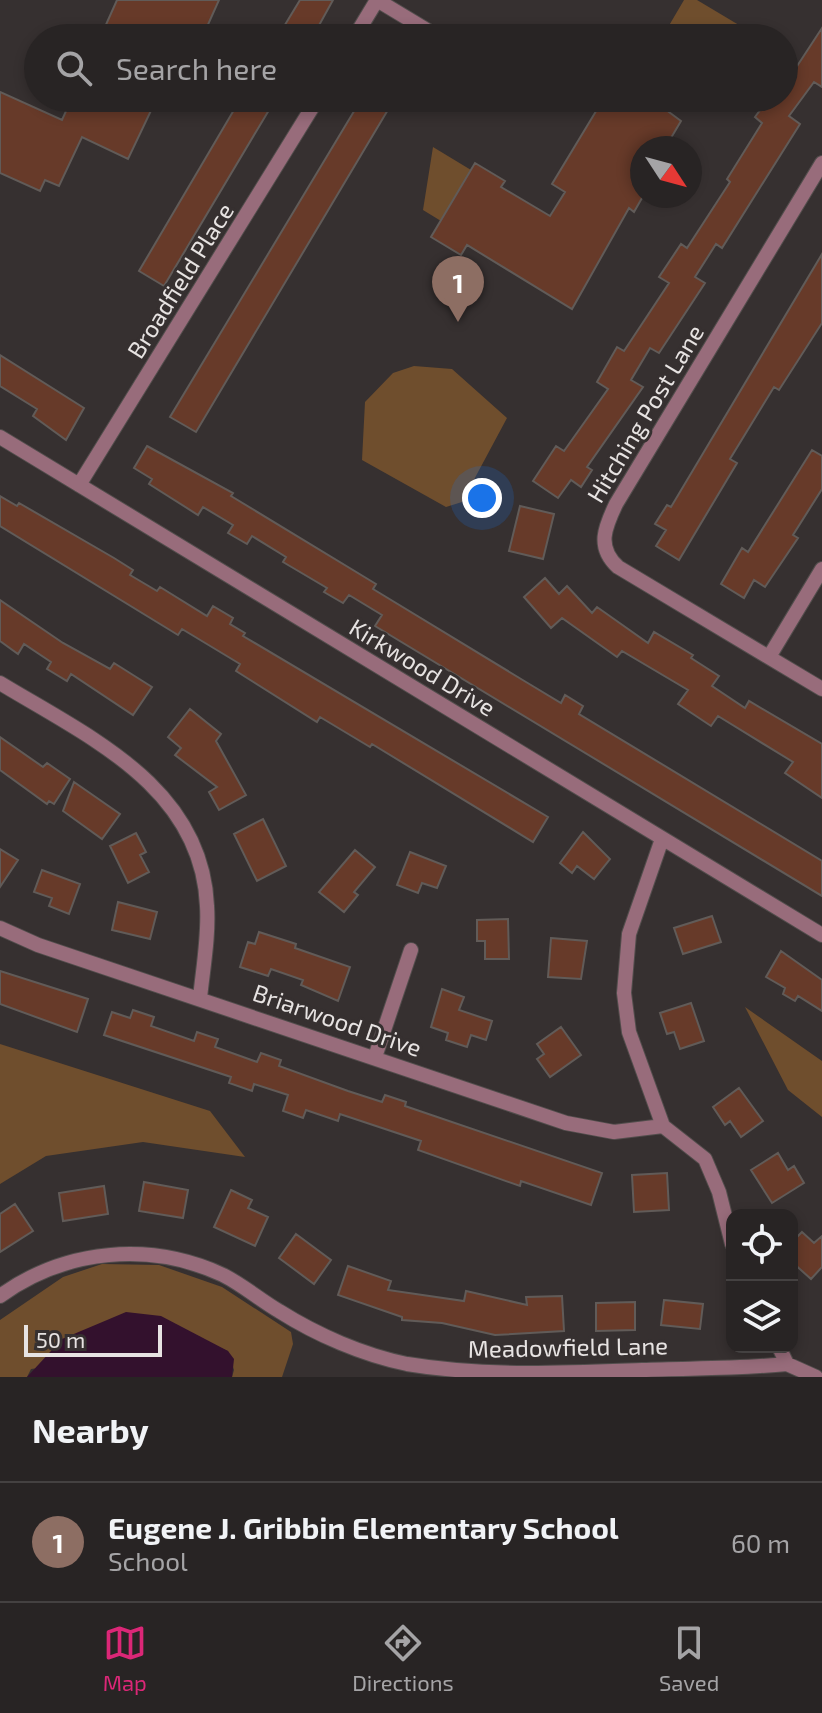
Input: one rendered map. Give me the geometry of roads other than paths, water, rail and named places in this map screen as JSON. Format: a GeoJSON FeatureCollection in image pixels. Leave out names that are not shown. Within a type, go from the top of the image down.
{"type":"FeatureCollection","features":[{"type":"Feature","properties":{"kind":"street"},"geometry":{"type":"LineString","coordinates":[[362,24],[377,0],[417,24]]}},
{"type":"Feature","properties":{"kind":"street","name":"Broadfield Place"},"geometry":{"type":"LineString","coordinates":[[79,485],[309,112]]}},
{"type":"Feature","properties":{"kind":"street","name":"Hitching Post Lane"},"geometry":{"type":"LineString","coordinates":[[822,163],[616,504],[605,526],[602,543],[618,567],[822,689]]}},
{"type":"Feature","properties":{"kind":"street","name":"Kirkwood Drive"},"geometry":{"type":"LineString","coordinates":[[0,437],[822,935]]}},
{"type":"Feature","properties":{"kind":"street"},"geometry":{"type":"LineString","coordinates":[[769,657],[822,569]]}},
{"type":"Feature","properties":{"kind":"street"},"geometry":{"type":"LineString","coordinates":[[0,683],[147,777],[176,811],[202,868],[208,906],[200,998]]}},
{"type":"Feature","properties":{"kind":"street"},"geometry":{"type":"LineString","coordinates":[[662,839],[629,934],[624,993],[629,1032],[663,1126],[705,1159],[719,1192],[726,1220]]}},
{"type":"Feature","properties":{"kind":"street","name":"Briarwood Drive"},"geometry":{"type":"LineString","coordinates":[[0,928],[38,945],[591,1130],[614,1132],[663,1126]]}},
{"type":"Feature","properties":{"kind":"street"},"geometry":{"type":"LineString","coordinates":[[375,1057],[411,950]]}},
{"type":"Feature","properties":{"kind":"street","name":"Meadowfield Lane"},"geometry":{"type":"LineString","coordinates":[[0,1296],[58,1264],[96,1256],[162,1256],[198,1264],[226,1277],[329,1339],[403,1370],[492,1376],[667,1369],[730,1370],[787,1364]]}},
{"type":"Feature","properties":{"kind":"street"},"geometry":{"type":"LineString","coordinates":[[782,1353],[787,1364],[816,1377]]}},
{"type":"Feature","properties":{"kind":"place","name":"Eugene J. Gribbin Elementary School"},"geometry":{"type":"Point","coordinates":[458,322]}}]}
